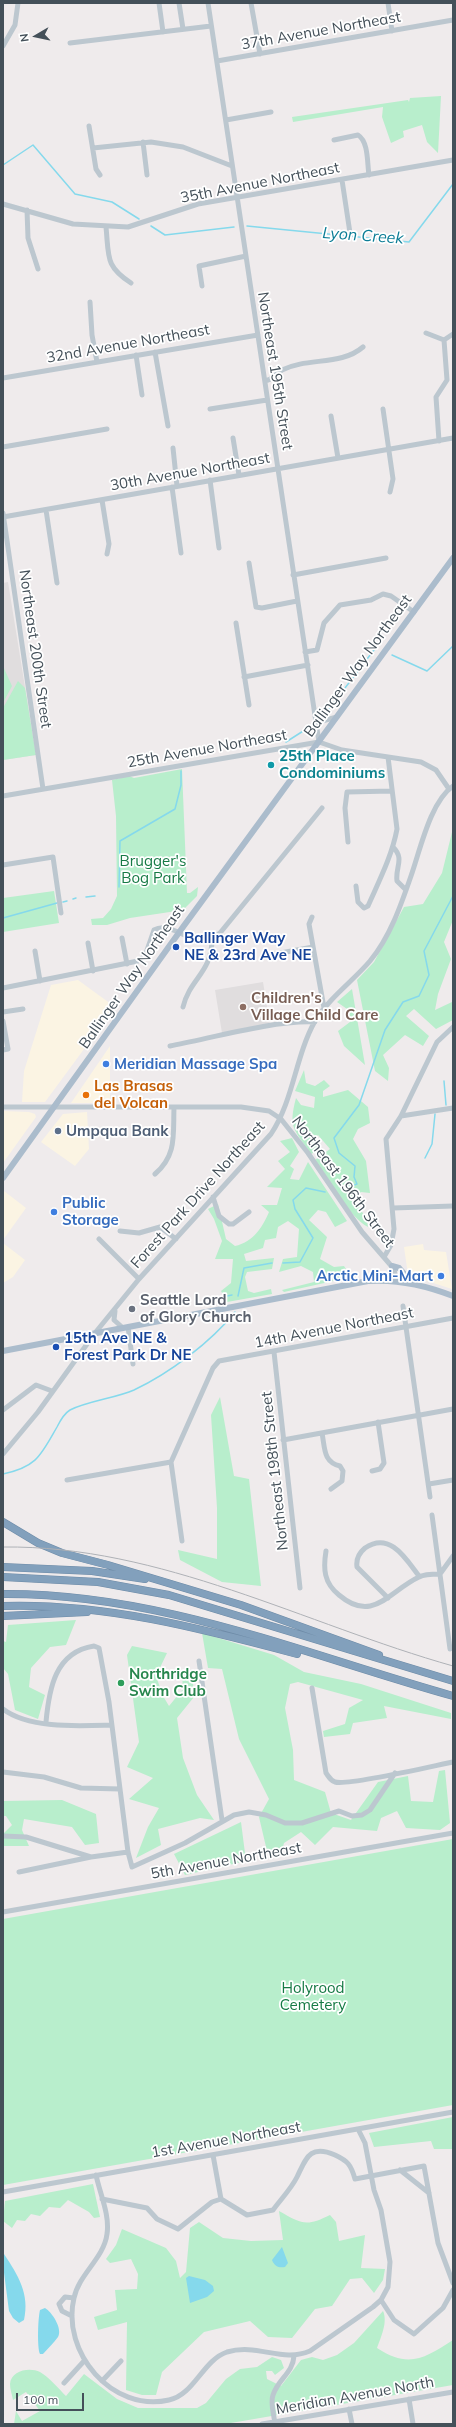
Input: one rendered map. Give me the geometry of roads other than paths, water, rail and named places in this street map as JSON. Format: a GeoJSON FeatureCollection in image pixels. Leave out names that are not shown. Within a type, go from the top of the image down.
{"type":"FeatureCollection","features":[{"type":"Feature","properties":{"kind":"highway"},"geometry":{"type":"LineString","coordinates":[[3,1522],[38,1542],[62,1553],[108,1564],[171,1585],[241,1605],[418,1671]]}},
{"type":"Feature","properties":{"kind":"highway"},"geometry":{"type":"LineString","coordinates":[[3,1567],[92,1571],[171,1585]]}},
{"type":"Feature","properties":{"kind":"highway"},"geometry":{"type":"LineString","coordinates":[[3,1577],[98,1582],[169,1595],[418,1671],[453,1680]]}},
{"type":"Feature","properties":{"kind":"highway"},"geometry":{"type":"LineString","coordinates":[[3,1594],[89,1598],[147,1607],[270,1640],[339,1663],[453,1696]]}},
{"type":"Feature","properties":{"kind":"highway"},"geometry":{"type":"LineString","coordinates":[[3,1606],[52,1605],[116,1613],[180,1624],[339,1663]]}},
{"type":"Feature","properties":{"kind":"highway"},"geometry":{"type":"LineString","coordinates":[[3,1616],[78,1612],[116,1613]]}},
{"type":"Feature","properties":{"kind":"main road","name":"Ballinger Way Northeast"},"geometry":{"type":"LineString","coordinates":[[3,1178],[56,1106],[178,933],[453,558]]}},
{"type":"Feature","properties":{"kind":"main road"},"geometry":{"type":"LineString","coordinates":[[392,1266],[399,1268],[412,1283]]}},
{"type":"Feature","properties":{"kind":"main road"},"geometry":{"type":"LineString","coordinates":[[3,1351],[368,1282],[396,1280],[412,1283],[453,1296]]}},
{"type":"Feature","properties":{"kind":"street"},"geometry":{"type":"LineString","coordinates":[[3,46],[14,25],[18,3]]}},
{"type":"Feature","properties":{"kind":"street"},"geometry":{"type":"LineString","coordinates":[[159,3],[163,32]]}},
{"type":"Feature","properties":{"kind":"street"},"geometry":{"type":"LineString","coordinates":[[179,3],[183,29]]}},
{"type":"Feature","properties":{"kind":"street","name":"Northeast 195th Street"},"geometry":{"type":"LineString","coordinates":[[208,3],[293,575],[308,665],[318,742]]}},
{"type":"Feature","properties":{"kind":"street"},"geometry":{"type":"LineString","coordinates":[[251,3],[260,54]]}},
{"type":"Feature","properties":{"kind":"street"},"geometry":{"type":"LineString","coordinates":[[388,3],[392,31]]}},
{"type":"Feature","properties":{"kind":"street","name":"37th Avenue Northeast"},"geometry":{"type":"LineString","coordinates":[[217,61],[453,20]]}},
{"type":"Feature","properties":{"kind":"street"},"geometry":{"type":"LineString","coordinates":[[70,43],[211,26]]}},
{"type":"Feature","properties":{"kind":"street"},"geometry":{"type":"LineString","coordinates":[[226,120],[271,112]]}},
{"type":"Feature","properties":{"kind":"street"},"geometry":{"type":"LineString","coordinates":[[89,126],[96,169],[100,175]]}},
{"type":"Feature","properties":{"kind":"street"},"geometry":{"type":"LineString","coordinates":[[334,140],[358,135],[361,137],[364,142],[369,175]]}},
{"type":"Feature","properties":{"kind":"street"},"geometry":{"type":"LineString","coordinates":[[93,148],[142,142],[183,147],[232,166]]}},
{"type":"Feature","properties":{"kind":"street"},"geometry":{"type":"LineString","coordinates":[[142,142],[147,175]]}},
{"type":"Feature","properties":{"kind":"street","name":"35th Avenue Northeast"},"geometry":{"type":"LineString","coordinates":[[3,204],[68,223],[106,227],[128,227],[142,224],[184,208],[237,197],[453,160]]}},
{"type":"Feature","properties":{"kind":"street"},"geometry":{"type":"LineString","coordinates":[[342,180],[350,233]]}},
{"type":"Feature","properties":{"kind":"street"},"geometry":{"type":"LineString","coordinates":[[27,210],[28,238],[38,269]]}},
{"type":"Feature","properties":{"kind":"street"},"geometry":{"type":"LineString","coordinates":[[106,227],[110,263],[116,273],[131,283]]}},
{"type":"Feature","properties":{"kind":"street"},"geometry":{"type":"LineString","coordinates":[[202,286],[199,266],[246,256]]}},
{"type":"Feature","properties":{"kind":"street"},"geometry":{"type":"LineString","coordinates":[[90,302],[92,335],[97,362]]}},
{"type":"Feature","properties":{"kind":"street"},"geometry":{"type":"LineString","coordinates":[[426,333],[444,340]]}},
{"type":"Feature","properties":{"kind":"street"},"geometry":{"type":"LineString","coordinates":[[444,340],[453,334]]}},
{"type":"Feature","properties":{"kind":"street","name":"32nd Avenue Northeast"},"geometry":{"type":"LineString","coordinates":[[3,378],[258,335]]}},
{"type":"Feature","properties":{"kind":"street"},"geometry":{"type":"LineString","coordinates":[[439,441],[435,407],[438,392],[447,380],[444,340]]}},
{"type":"Feature","properties":{"kind":"street"},"geometry":{"type":"LineString","coordinates":[[265,381],[273,379],[282,370],[350,356],[363,347]]}},
{"type":"Feature","properties":{"kind":"street"},"geometry":{"type":"LineString","coordinates":[[155,352],[168,426]]}},
{"type":"Feature","properties":{"kind":"street"},"geometry":{"type":"LineString","coordinates":[[136,355],[142,396]]}},
{"type":"Feature","properties":{"kind":"street"},"geometry":{"type":"LineString","coordinates":[[210,409],[267,400]]}},
{"type":"Feature","properties":{"kind":"street"},"geometry":{"type":"LineString","coordinates":[[383,409],[393,479],[390,492]]}},
{"type":"Feature","properties":{"kind":"street"},"geometry":{"type":"LineString","coordinates":[[330,416],[338,458]]}},
{"type":"Feature","properties":{"kind":"street"},"geometry":{"type":"LineString","coordinates":[[3,447],[107,429]]}},
{"type":"Feature","properties":{"kind":"street"},"geometry":{"type":"LineString","coordinates":[[234,438],[239,475]]}},
{"type":"Feature","properties":{"kind":"street","name":"30th Avenue Northeast"},"geometry":{"type":"LineString","coordinates":[[3,516],[46,510],[453,438]]}},
{"type":"Feature","properties":{"kind":"street"},"geometry":{"type":"LineString","coordinates":[[173,448],[181,553]]}},
{"type":"Feature","properties":{"kind":"street"},"geometry":{"type":"LineString","coordinates":[[210,480],[219,548]]}},
{"type":"Feature","properties":{"kind":"street"},"geometry":{"type":"LineString","coordinates":[[102,500],[109,544],[107,554]]}},
{"type":"Feature","properties":{"kind":"street"},"geometry":{"type":"LineString","coordinates":[[46,510],[57,583]]}},
{"type":"Feature","properties":{"kind":"street","name":"Northeast 200th Street"},"geometry":{"type":"LineString","coordinates":[[3,516],[43,788]]}},
{"type":"Feature","properties":{"kind":"street"},"geometry":{"type":"LineString","coordinates":[[293,575],[386,558]]}},
{"type":"Feature","properties":{"kind":"street"},"geometry":{"type":"LineString","coordinates":[[249,563],[256,607],[262,608],[297,601]]}},
{"type":"Feature","properties":{"kind":"street"},"geometry":{"type":"LineString","coordinates":[[305,652],[317,650],[324,623],[340,605],[371,600],[382,594],[391,596],[414,612]]}},
{"type":"Feature","properties":{"kind":"street"},"geometry":{"type":"LineString","coordinates":[[236,624],[249,705]]}},
{"type":"Feature","properties":{"kind":"street"},"geometry":{"type":"LineString","coordinates":[[244,677],[308,665]]}},
{"type":"Feature","properties":{"kind":"street"},"geometry":{"type":"LineString","coordinates":[[314,708],[322,721],[338,716]]}},
{"type":"Feature","properties":{"kind":"street","name":"25th Avenue Northeast"},"geometry":{"type":"LineString","coordinates":[[3,796],[318,742],[342,750],[429,765],[444,778],[451,788]]}},
{"type":"Feature","properties":{"kind":"street"},"geometry":{"type":"LineString","coordinates":[[356,886],[358,902],[364,908],[368,906],[393,847],[397,829],[391,791],[388,757]]}},
{"type":"Feature","properties":{"kind":"street","name":"Forest Park Drive Northeast"},"geometry":{"type":"LineString","coordinates":[[3,1454],[38,1412],[95,1333],[116,1307],[270,1134],[280,1119],[305,1042],[315,1022],[324,1008],[355,978],[380,947],[406,890],[435,809],[451,788]]}},
{"type":"Feature","properties":{"kind":"street"},"geometry":{"type":"LineString","coordinates":[[348,842],[345,808],[347,792],[391,791]]}},
{"type":"Feature","properties":{"kind":"street"},"geometry":{"type":"LineString","coordinates":[[3,988],[138,961],[144,956],[154,930],[166,927],[194,939],[212,938],[220,933],[322,808]]}},
{"type":"Feature","properties":{"kind":"street"},"geometry":{"type":"LineString","coordinates":[[393,847],[398,853],[400,859],[398,881],[406,890]]}},
{"type":"Feature","properties":{"kind":"street"},"geometry":{"type":"LineString","coordinates":[[3,865],[53,857],[61,913]]}},
{"type":"Feature","properties":{"kind":"street"},"geometry":{"type":"LineString","coordinates":[[312,916],[309,924],[324,1008]]}},
{"type":"Feature","properties":{"kind":"street"},"geometry":{"type":"LineString","coordinates":[[122,938],[127,964]]}},
{"type":"Feature","properties":{"kind":"street"},"geometry":{"type":"LineString","coordinates":[[183,1007],[185,996],[208,966],[211,958],[212,938]]}},
{"type":"Feature","properties":{"kind":"street"},"geometry":{"type":"LineString","coordinates":[[88,943],[93,971]]}},
{"type":"Feature","properties":{"kind":"street"},"geometry":{"type":"LineString","coordinates":[[275,954],[313,947]]}},
{"type":"Feature","properties":{"kind":"street"},"geometry":{"type":"LineString","coordinates":[[35,950],[40,981]]}},
{"type":"Feature","properties":{"kind":"street"},"geometry":{"type":"LineString","coordinates":[[3,1012],[23,1009]]}},
{"type":"Feature","properties":{"kind":"street"},"geometry":{"type":"LineString","coordinates":[[3,1020],[8,1049],[3,1050]]}},
{"type":"Feature","properties":{"kind":"street"},"geometry":{"type":"LineString","coordinates":[[170,1046],[301,1021],[315,1022]]}},
{"type":"Feature","properties":{"kind":"street"},"geometry":{"type":"LineString","coordinates":[[384,1256],[393,1240],[393,1208],[386,1144],[388,1135],[401,1116],[437,1042],[453,1027]]}},
{"type":"Feature","properties":{"kind":"street"},"geometry":{"type":"LineString","coordinates":[[3,1107],[56,1106],[254,1108],[269,1112],[280,1119]]}},
{"type":"Feature","properties":{"kind":"street"},"geometry":{"type":"LineString","coordinates":[[155,1174],[168,1161],[172,1152],[174,1108]]}},
{"type":"Feature","properties":{"kind":"street"},"geometry":{"type":"LineString","coordinates":[[401,1116],[453,1108]]}},
{"type":"Feature","properties":{"kind":"street","name":"Northeast 196th Street"},"geometry":{"type":"LineString","coordinates":[[280,1119],[308,1153],[352,1219],[392,1266],[396,1272],[396,1280]]}},
{"type":"Feature","properties":{"kind":"street"},"geometry":{"type":"LineString","coordinates":[[213,1197],[219,1216],[229,1224],[249,1212]]}},
{"type":"Feature","properties":{"kind":"street"},"geometry":{"type":"LineString","coordinates":[[393,1208],[453,1206]]}},
{"type":"Feature","properties":{"kind":"street"},"geometry":{"type":"LineString","coordinates":[[120,1231],[139,1233],[160,1227],[176,1239]]}},
{"type":"Feature","properties":{"kind":"street"},"geometry":{"type":"LineString","coordinates":[[98,1239],[140,1279]]}},
{"type":"Feature","properties":{"kind":"street"},"geometry":{"type":"LineString","coordinates":[[403,1306],[430,1497]]}},
{"type":"Feature","properties":{"kind":"street"},"geometry":{"type":"LineString","coordinates":[[116,1307],[113,1316],[114,1320],[125,1327],[133,1364]]}},
{"type":"Feature","properties":{"kind":"street","name":"14th Avenue Northeast"},"geometry":{"type":"LineString","coordinates":[[171,1462],[213,1368],[219,1361],[453,1318]]}},
{"type":"Feature","properties":{"kind":"street","name":"Northeast 198th Street"},"geometry":{"type":"LineString","coordinates":[[274,1352],[300,1588]]}},
{"type":"Feature","properties":{"kind":"street"},"geometry":{"type":"LineString","coordinates":[[3,1410],[36,1385],[52,1391]]}},
{"type":"Feature","properties":{"kind":"street"},"geometry":{"type":"LineString","coordinates":[[283,1440],[453,1409]]}},
{"type":"Feature","properties":{"kind":"street"},"geometry":{"type":"LineString","coordinates":[[372,1471],[380,1469],[384,1464],[378,1422]]}},
{"type":"Feature","properties":{"kind":"street"},"geometry":{"type":"LineString","coordinates":[[322,1433],[328,1460],[331,1464],[340,1466],[343,1471],[342,1481],[330,1489]]}},
{"type":"Feature","properties":{"kind":"street"},"geometry":{"type":"LineString","coordinates":[[67,1480],[171,1462],[182,1541]]}},
{"type":"Feature","properties":{"kind":"street"},"geometry":{"type":"LineString","coordinates":[[429,1484],[453,1480]]}},
{"type":"Feature","properties":{"kind":"street"},"geometry":{"type":"LineString","coordinates":[[432,1515],[450,1649]]}},
{"type":"Feature","properties":{"kind":"street"},"geometry":{"type":"LineString","coordinates":[[388,1598],[357,1568],[358,1556],[363,1550],[377,1542],[389,1545],[398,1550],[419,1576]]}},
{"type":"Feature","properties":{"kind":"street"},"geometry":{"type":"LineString","coordinates":[[326,1551],[324,1564],[327,1580],[333,1590],[343,1599],[358,1606],[365,1607],[374,1606],[388,1598],[419,1576],[440,1574],[453,1556]]}},
{"type":"Feature","properties":{"kind":"street"},"geometry":{"type":"LineString","coordinates":[[46,1722],[49,1694],[59,1668],[68,1657],[80,1650],[94,1646],[99,1648],[109,1702],[128,1852],[132,1867],[185,1843],[222,1820],[249,1812],[266,1815],[285,1823],[302,1823],[338,1811],[352,1816],[362,1815],[370,1810],[395,1773]]}},
{"type":"Feature","properties":{"kind":"street"},"geometry":{"type":"LineString","coordinates":[[199,1661],[222,1820]]}},
{"type":"Feature","properties":{"kind":"street"},"geometry":{"type":"LineString","coordinates":[[312,1688],[326,1773],[330,1780],[336,1782],[453,1762]]}},
{"type":"Feature","properties":{"kind":"street"},"geometry":{"type":"LineString","coordinates":[[3,1709],[22,1719],[64,1725],[111,1725]]}},
{"type":"Feature","properties":{"kind":"street"},"geometry":{"type":"LineString","coordinates":[[3,1772],[44,1777],[81,1788],[120,1789]]}},
{"type":"Feature","properties":{"kind":"street","name":"5th Avenue Northeast"},"geometry":{"type":"LineString","coordinates":[[3,1912],[453,1833]]}},
{"type":"Feature","properties":{"kind":"street"},"geometry":{"type":"LineString","coordinates":[[3,1836],[26,1837],[92,1857]]}},
{"type":"Feature","properties":{"kind":"street"},"geometry":{"type":"LineString","coordinates":[[19,1872],[92,1857],[128,1852]]}},
{"type":"Feature","properties":{"kind":"street","name":"1st Avenue Northeast"},"geometry":{"type":"LineString","coordinates":[[3,2192],[453,2112]]}},
{"type":"Feature","properties":{"kind":"street"},"geometry":{"type":"LineString","coordinates":[[96,2175],[108,2226],[106,2240],[79,2283],[74,2298],[72,2316],[74,2333],[85,2360],[102,2381],[126,2396],[142,2400],[163,2401],[174,2399],[181,2394],[226,2352],[257,2349],[294,2356],[310,2351],[381,2300],[390,2281],[390,2262],[381,2210],[370,2176],[365,2143],[358,2129]]}},
{"type":"Feature","properties":{"kind":"street"},"geometry":{"type":"LineString","coordinates":[[213,2155],[221,2199],[248,2215],[273,2210],[296,2178],[304,2159],[316,2152],[329,2153],[347,2161],[351,2165],[356,2179],[424,2166],[438,2243],[453,2283]]}},
{"type":"Feature","properties":{"kind":"street"},"geometry":{"type":"LineString","coordinates":[[400,2170],[428,2193]]}},
{"type":"Feature","properties":{"kind":"street"},"geometry":{"type":"LineString","coordinates":[[102,2199],[147,2208],[157,2219],[178,2229],[212,2202],[221,2199]]}},
{"type":"Feature","properties":{"kind":"street"},"geometry":{"type":"LineString","coordinates":[[381,2300],[394,2320],[414,2334],[443,2308],[453,2290]]}},
{"type":"Feature","properties":{"kind":"street"},"geometry":{"type":"LineString","coordinates":[[72,2316],[62,2311],[59,2304],[65,2297],[74,2298]]}},
{"type":"Feature","properties":{"kind":"street"},"geometry":{"type":"LineString","coordinates":[[275,2423],[273,2396],[276,2388],[291,2371],[294,2356]]}},
{"type":"Feature","properties":{"kind":"street"},"geometry":{"type":"LineString","coordinates":[[64,2383],[85,2360]]}},
{"type":"Feature","properties":{"kind":"street"},"geometry":{"type":"LineString","coordinates":[[102,2381],[121,2360]]}},
{"type":"Feature","properties":{"kind":"street","name":"Meridian Avenue North"},"geometry":{"type":"LineString","coordinates":[[262,2424],[453,2392]]}},
{"type":"Feature","properties":{"kind":"street"},"geometry":{"type":"LineString","coordinates":[[409,2399],[413,2424]]}},
{"type":"Feature","properties":{"kind":"street"},"geometry":{"type":"LineString","coordinates":[[349,2409],[352,2424]]}},
{"type":"Feature","properties":{"kind":"water"},"geometry":{"type":"Polygon","coordinates":[[[282,2247],[288,2263],[285,2267],[276,2266],[272,2260],[282,2247]]]}},
{"type":"Feature","properties":{"kind":"water"},"geometry":{"type":"Polygon","coordinates":[[[4,2254],[18,2277],[24,2293],[24,2320],[19,2323],[13,2318],[9,2311],[3,2265],[4,2254]]]}},
{"type":"Feature","properties":{"kind":"water"},"geometry":{"type":"Polygon","coordinates":[[[189,2276],[205,2280],[213,2286],[214,2291],[207,2297],[190,2303],[186,2278],[189,2276]]]}},
{"type":"Feature","properties":{"kind":"water"},"geometry":{"type":"Polygon","coordinates":[[[45,2308],[51,2313],[56,2321],[59,2334],[43,2354],[40,2354],[38,2339],[39,2314],[40,2310],[45,2308]]]}},
{"type":"Feature","properties":{"kind":"waterway","name":"Lyon Creek"},"geometry":{"type":"LineString","coordinates":[[3,165],[33,145],[75,194],[112,202],[139,219]]}},
{"type":"Feature","properties":{"kind":"waterway","name":"Lyon Creek"},"geometry":{"type":"LineString","coordinates":[[247,226],[409,242],[453,184]]}},
{"type":"Feature","properties":{"kind":"waterway","name":"Lyon Creek"},"geometry":{"type":"LineString","coordinates":[[151,226],[165,235],[234,227]]}},
{"type":"Feature","properties":{"kind":"waterway"},"geometry":{"type":"LineString","coordinates":[[322,712],[329,709],[377,646]]}},
{"type":"Feature","properties":{"kind":"waterway"},"geometry":{"type":"LineString","coordinates":[[392,655],[427,671],[453,646]]}},
{"type":"Feature","properties":{"kind":"waterway"},"geometry":{"type":"LineString","coordinates":[[286,742],[311,726]]}},
{"type":"Feature","properties":{"kind":"waterway"},"geometry":{"type":"LineString","coordinates":[[119,887],[120,841],[175,809],[181,785],[181,771]]}},
{"type":"Feature","properties":{"kind":"waterway"},"geometry":{"type":"LineString","coordinates":[[86,897],[95,896]]}},
{"type":"Feature","properties":{"kind":"waterway"},"geometry":{"type":"LineString","coordinates":[[343,1189],[357,1184],[354,1177],[355,1166],[339,1153],[334,1138],[359,1105],[385,1030],[403,1002],[419,996],[429,975],[424,951],[453,896]]}},
{"type":"Feature","properties":{"kind":"waterway"},"geometry":{"type":"LineString","coordinates":[[63,902],[67,901]]}},
{"type":"Feature","properties":{"kind":"waterway"},"geometry":{"type":"LineString","coordinates":[[3,918],[57,903]]}},
{"type":"Feature","properties":{"kind":"waterway"},"geometry":{"type":"LineString","coordinates":[[444,1081],[446,1105]]}},
{"type":"Feature","properties":{"kind":"waterway"},"geometry":{"type":"LineString","coordinates":[[425,1158],[432,1144],[435,1114]]}},
{"type":"Feature","properties":{"kind":"waterway"},"geometry":{"type":"LineString","coordinates":[[283,1263],[300,1262],[313,1238],[295,1209],[293,1200],[306,1188],[325,1192]]}},
{"type":"Feature","properties":{"kind":"waterway"},"geometry":{"type":"LineString","coordinates":[[238,1296],[244,1268],[272,1263]]}},
{"type":"Feature","properties":{"kind":"waterway"},"geometry":{"type":"LineString","coordinates":[[227,1296],[232,1295]]}},
{"type":"Feature","properties":{"kind":"waterway"},"geometry":{"type":"LineString","coordinates":[[3,1474],[24,1468],[37,1458],[47,1445],[63,1417],[70,1410],[85,1404],[127,1393],[162,1375],[202,1345],[235,1312]]}},
{"type":"Feature","properties":{"kind":"tram line"},"geometry":{"type":"LineString","coordinates":[[3,1547],[62,1550],[119,1559],[176,1573],[231,1590],[397,1649],[453,1666]]}},
{"type":"Feature","properties":{"kind":"place","name":"25th Place Condominiums"},"geometry":{"type":"Point","coordinates":[271,765]}},
{"type":"Feature","properties":{"kind":"place","name":"Ballinger Way NE & 23rd Ave NE"},"geometry":{"type":"Point","coordinates":[176,947]}},
{"type":"Feature","properties":{"kind":"place","name":"Children's Village Child Care"},"geometry":{"type":"Point","coordinates":[243,1007]}},
{"type":"Feature","properties":{"kind":"place","name":"Meridian Massage Spa"},"geometry":{"type":"Point","coordinates":[106,1064]}},
{"type":"Feature","properties":{"kind":"place","name":"Las Brasas del Volcan"},"geometry":{"type":"Point","coordinates":[86,1095]}},
{"type":"Feature","properties":{"kind":"place","name":"Umpqua Bank"},"geometry":{"type":"Point","coordinates":[58,1131]}},
{"type":"Feature","properties":{"kind":"place","name":"Public Storage"},"geometry":{"type":"Point","coordinates":[54,1212]}},
{"type":"Feature","properties":{"kind":"place","name":"Arctic Mini-Mart"},"geometry":{"type":"Point","coordinates":[441,1276]}},
{"type":"Feature","properties":{"kind":"place","name":"Seattle Lord of Glory Church"},"geometry":{"type":"Point","coordinates":[132,1309]}},
{"type":"Feature","properties":{"kind":"place","name":"15th Ave NE & Forest Park Dr NE"},"geometry":{"type":"Point","coordinates":[56,1347]}},
{"type":"Feature","properties":{"kind":"place","name":"Northridge Swim Club"},"geometry":{"type":"Point","coordinates":[121,1683]}},
{"type":"Feature","properties":{"kind":"park label","name":"Brugger's Bog Park"},"geometry":{"type":"Point","coordinates":[153,870]}},
{"type":"Feature","properties":{"kind":"park label","name":"Holyrood Cemetery"},"geometry":{"type":"Point","coordinates":[313,1996]}}]}
